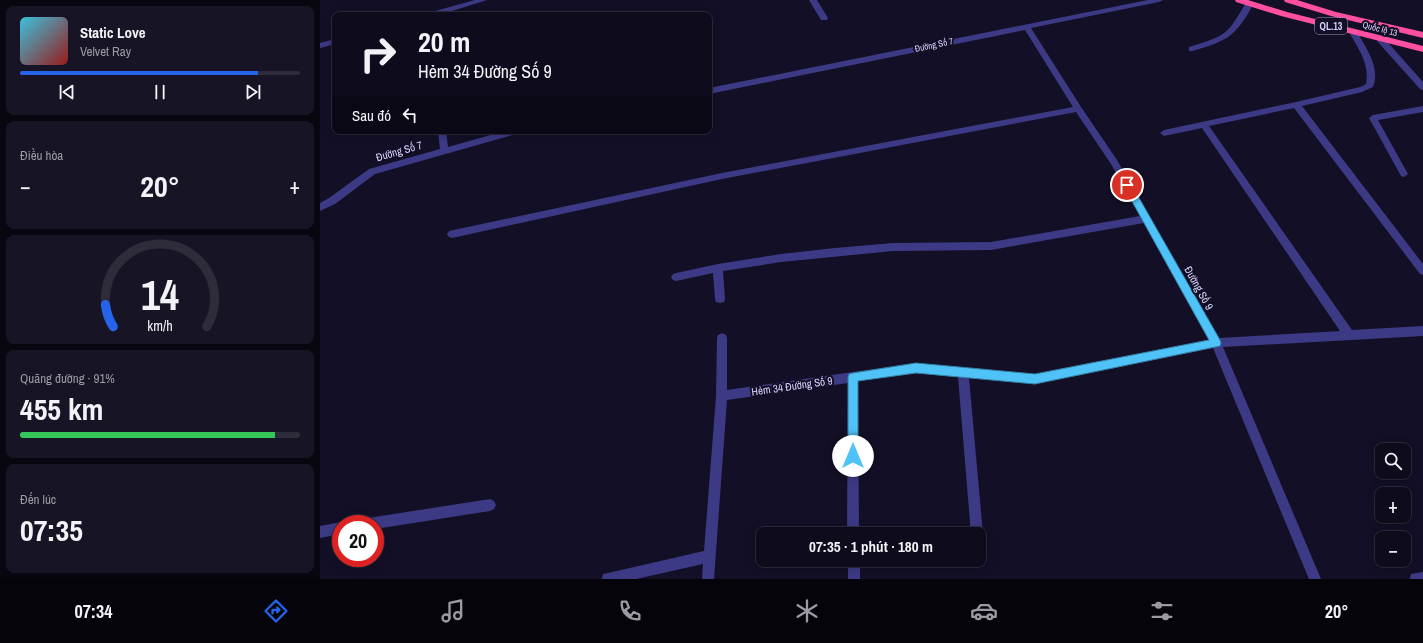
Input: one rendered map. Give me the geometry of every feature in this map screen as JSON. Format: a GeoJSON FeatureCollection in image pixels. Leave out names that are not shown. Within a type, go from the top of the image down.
{"type":"FeatureCollection","features":[{"type":"Feature","properties":{"kind":"highway","name":"Quốc lộ 13"},"geometry":{"type":"LineString","coordinates":[[1240,0],[1353,32],[1423,49]]}},
{"type":"Feature","properties":{"kind":"highway","name":"Quốc lộ 13"},"geometry":{"type":"LineString","coordinates":[[1288,0],[1334,14],[1423,35]]}},
{"type":"Feature","properties":{"kind":"street"},"geometry":{"type":"LineString","coordinates":[[441,12],[483,0]]}},
{"type":"Feature","properties":{"kind":"street"},"geometry":{"type":"LineString","coordinates":[[813,0],[824,18]]}},
{"type":"Feature","properties":{"kind":"street","name":"Đường Số 7"},"geometry":{"type":"LineString","coordinates":[[712,90],[1159,0]]}},
{"type":"Feature","properties":{"kind":"street"},"geometry":{"type":"LineString","coordinates":[[1192,49],[1224,39],[1232,33],[1238,26],[1250,3]]}},
{"type":"Feature","properties":{"kind":"street","name":"Đường Số 9"},"geometry":{"type":"LineString","coordinates":[[1026,26],[1078,109],[1114,162],[1216,343],[1315,579]]}},
{"type":"Feature","properties":{"kind":"street"},"geometry":{"type":"LineString","coordinates":[[1164,133],[1296,105],[1362,89],[1370,85],[1372,78],[1370,67],[1353,32]]}},
{"type":"Feature","properties":{"kind":"street"},"geometry":{"type":"LineString","coordinates":[[1380,39],[1423,87]]}},
{"type":"Feature","properties":{"kind":"street"},"geometry":{"type":"LineString","coordinates":[[320,46],[332,43]]}},
{"type":"Feature","properties":{"kind":"street"},"geometry":{"type":"LineString","coordinates":[[1296,105],[1423,270]]}},
{"type":"Feature","properties":{"kind":"street"},"geometry":{"type":"LineString","coordinates":[[452,234],[722,176],[1078,109]]}},
{"type":"Feature","properties":{"kind":"street"},"geometry":{"type":"LineString","coordinates":[[1404,174],[1373,118],[1423,109]]}},
{"type":"Feature","properties":{"kind":"street"},"geometry":{"type":"LineString","coordinates":[[1204,125],[1349,335]]}},
{"type":"Feature","properties":{"kind":"street"},"geometry":{"type":"LineString","coordinates":[[442,134],[444,151]]}},
{"type":"Feature","properties":{"kind":"street","name":"Đường Số 7"},"geometry":{"type":"LineString","coordinates":[[320,207],[332,201],[372,171],[505,134]]}},
{"type":"Feature","properties":{"kind":"street"},"geometry":{"type":"LineString","coordinates":[[676,277],[718,268],[835,252],[893,247],[991,246],[1146,219]]}},
{"type":"Feature","properties":{"kind":"street"},"geometry":{"type":"LineString","coordinates":[[718,268],[720,299]]}},
{"type":"Feature","properties":{"kind":"street","name":"Hẻm 34 Đường Số 9"},"geometry":{"type":"LineString","coordinates":[[722,396],[916,368],[1035,379],[1216,343],[1423,331]]}},
{"type":"Feature","properties":{"kind":"street"},"geometry":{"type":"LineString","coordinates":[[708,579],[722,396],[722,338]]}},
{"type":"Feature","properties":{"kind":"street"},"geometry":{"type":"LineString","coordinates":[[962,372],[976,527]]}},
{"type":"Feature","properties":{"kind":"street"},"geometry":{"type":"LineString","coordinates":[[853,377],[853,527]]}},
{"type":"Feature","properties":{"kind":"street"},"geometry":{"type":"LineString","coordinates":[[384,521],[490,504]]}},
{"type":"Feature","properties":{"kind":"street"},"geometry":{"type":"LineString","coordinates":[[320,532],[332,530]]}},
{"type":"Feature","properties":{"kind":"street"},"geometry":{"type":"LineString","coordinates":[[608,579],[709,556]]}},
{"type":"Feature","properties":{"kind":"street"},"geometry":{"type":"LineString","coordinates":[[854,567],[854,579]]}},
{"type":"Feature","properties":{"kind":"street"},"geometry":{"type":"LineString","coordinates":[[1416,579],[1423,578]]}},
{"type":"Feature","properties":{"kind":"route"},"geometry":{"type":"LineString","coordinates":[[853,456],[853,377],[916,368],[1035,379],[1216,343],[1127,185]]}}]}
